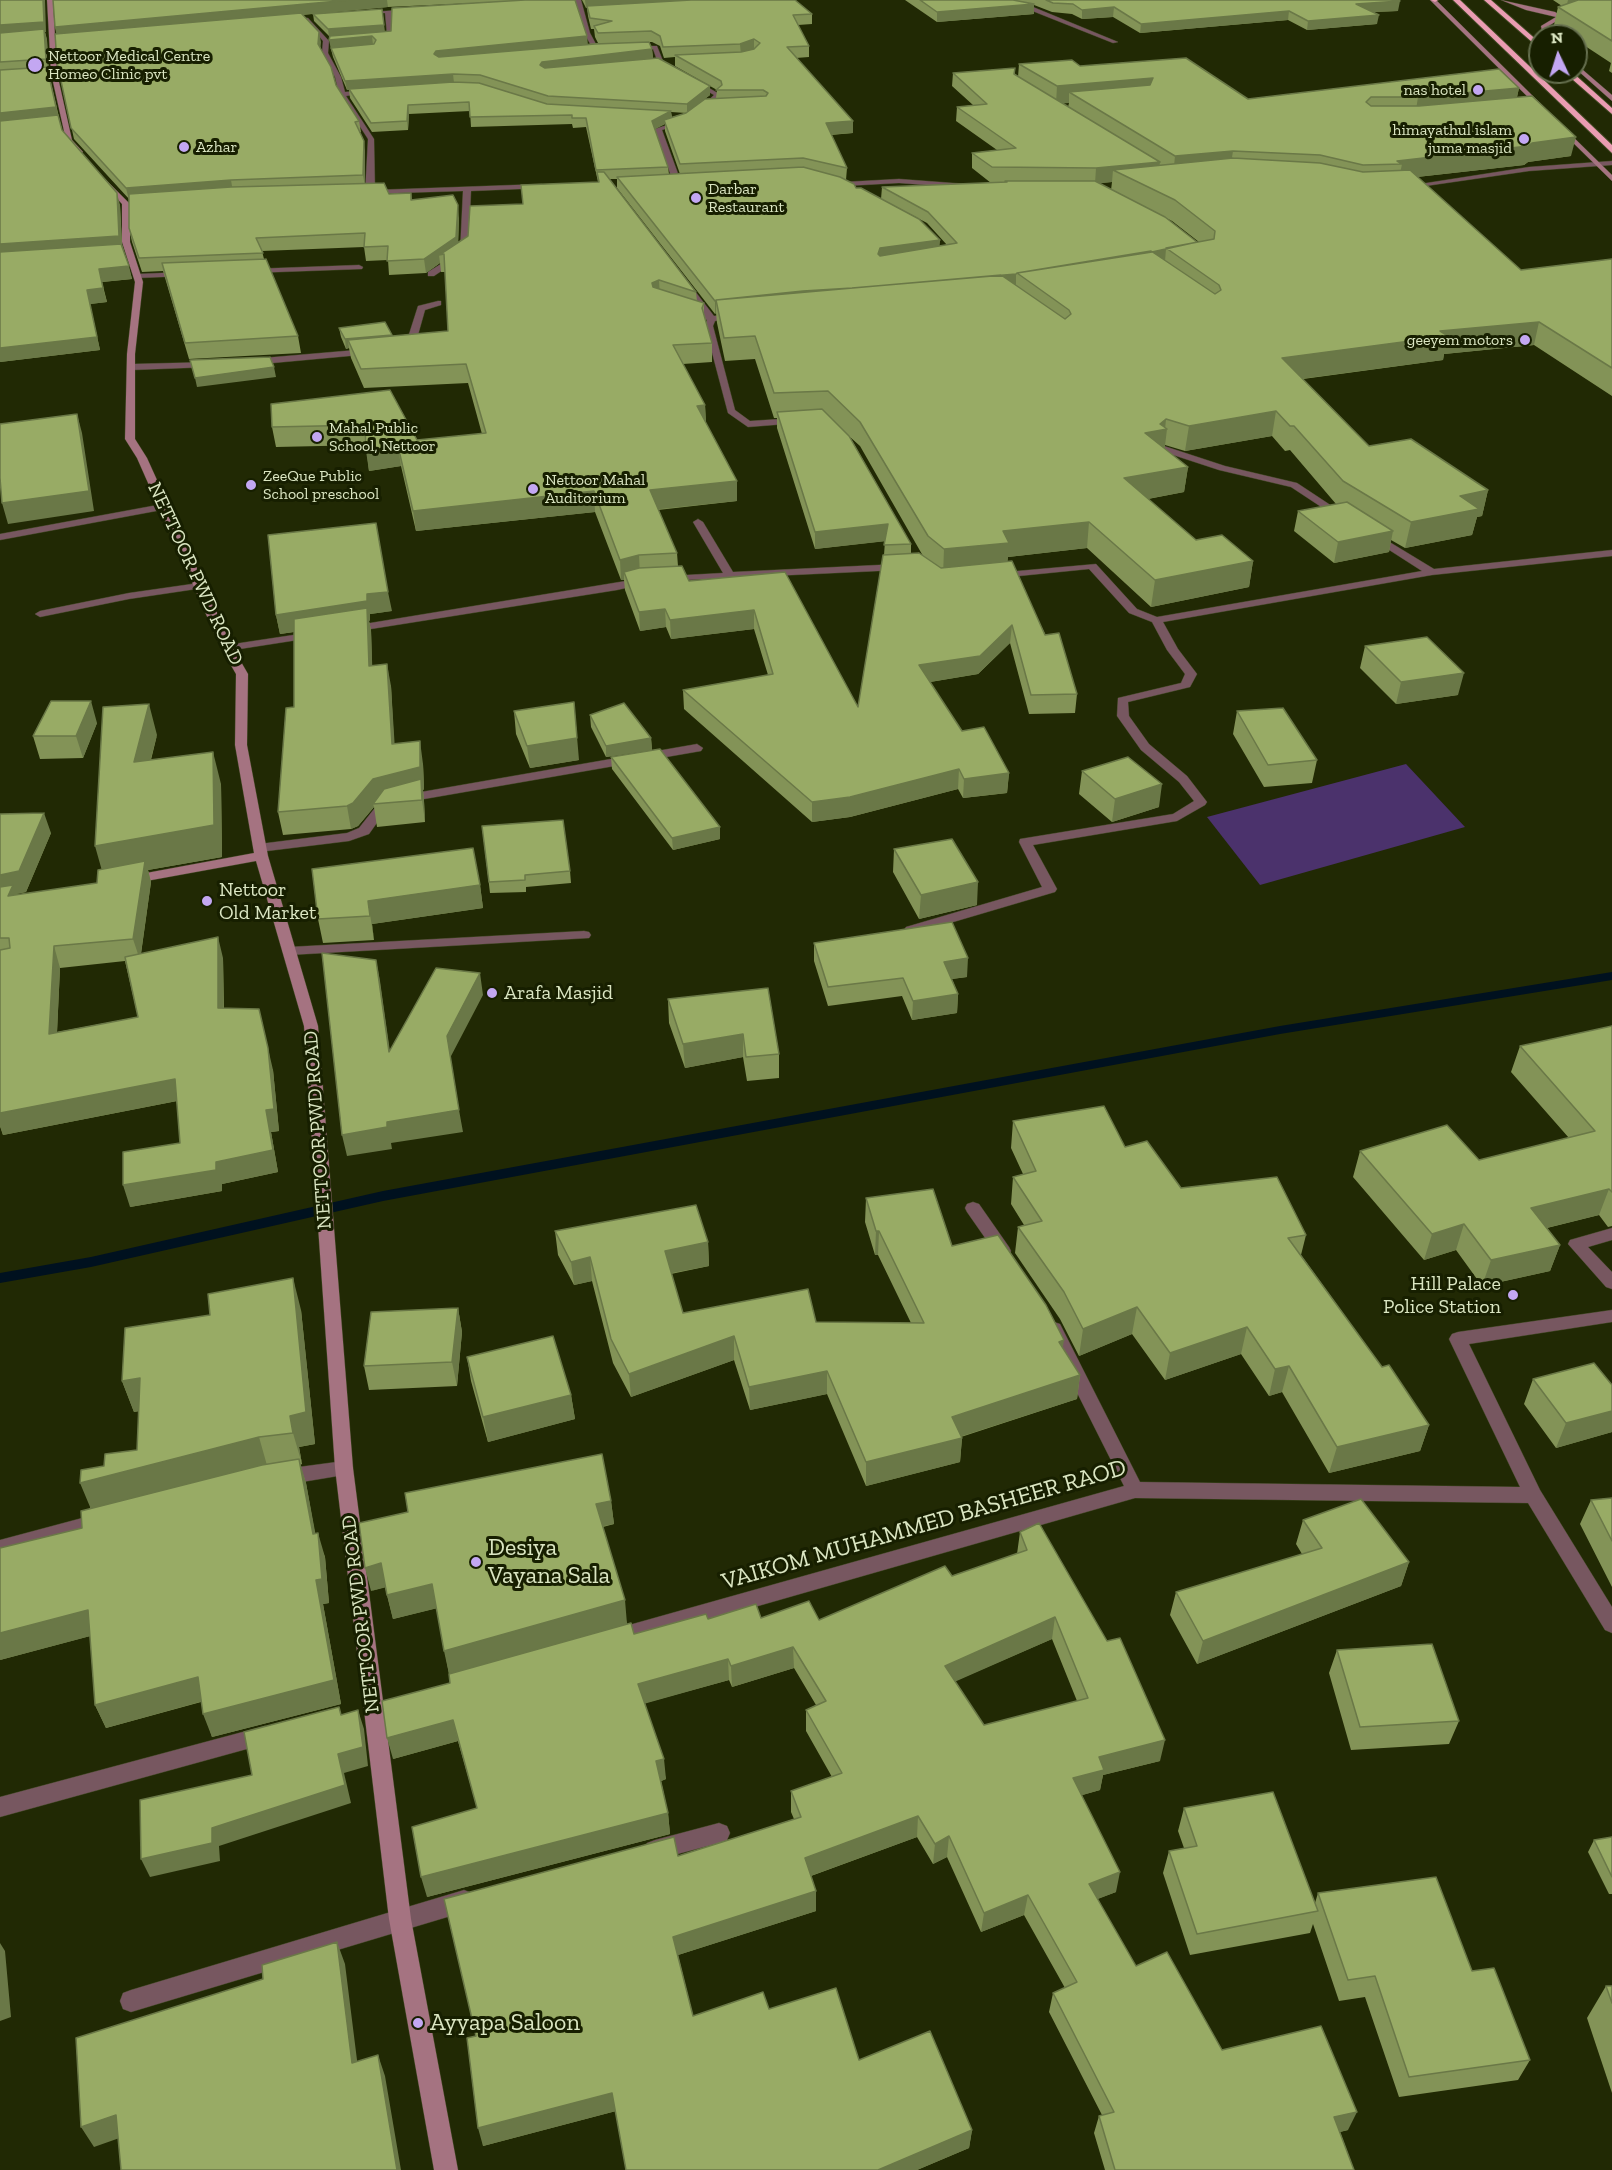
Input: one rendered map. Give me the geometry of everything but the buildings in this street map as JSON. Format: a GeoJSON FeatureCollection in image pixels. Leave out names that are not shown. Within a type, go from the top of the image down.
{"type":"FeatureCollection","features":[{"type":"Feature","properties":{"kind":"highway"},"geometry":{"type":"LineString","coordinates":[[1456,0],[1612,150]]}},
{"type":"Feature","properties":{"kind":"highway"},"geometry":{"type":"LineString","coordinates":[[1487,0],[1528,36]]}},
{"type":"Feature","properties":{"kind":"highway"},"geometry":{"type":"LineString","coordinates":[[1581,84],[1612,112]]}},
{"type":"Feature","properties":{"kind":"street"},"geometry":{"type":"LineString","coordinates":[[544,2],[579,0],[587,33],[595,48]]}},
{"type":"Feature","properties":{"kind":"street"},"geometry":{"type":"LineString","coordinates":[[999,0],[1008,5],[1031,8],[1115,42]]}},
{"type":"Feature","properties":{"kind":"street"},"geometry":{"type":"LineString","coordinates":[[1434,0],[1549,115]]}},
{"type":"Feature","properties":{"kind":"street"},"geometry":{"type":"LineString","coordinates":[[1504,0],[1527,9],[1552,13],[1560,17],[1548,24]]}},
{"type":"Feature","properties":{"kind":"street","name":"NETTOOR PWD ROAD"},"geometry":{"type":"LineString","coordinates":[[56,1],[48,74],[60,123],[69,140],[94,168],[132,204],[126,242],[139,282],[132,368],[130,439],[142,458],[227,648],[242,674],[241,745],[260,852],[311,1026],[344,1468],[372,1707],[400,1919],[446,2170]]}},
{"type":"Feature","properties":{"kind":"street"},"geometry":{"type":"LineString","coordinates":[[354,14],[421,9]]}},
{"type":"Feature","properties":{"kind":"street"},"geometry":{"type":"LineString","coordinates":[[369,38],[390,36],[388,11]]}},
{"type":"Feature","properties":{"kind":"street"},"geometry":{"type":"LineString","coordinates":[[582,12],[593,11]]}},
{"type":"Feature","properties":{"kind":"street"},"geometry":{"type":"LineString","coordinates":[[1552,13],[1563,11]]}},
{"type":"Feature","properties":{"kind":"street"},"geometry":{"type":"LineString","coordinates":[[316,18],[303,19],[326,41],[337,40]]}},
{"type":"Feature","properties":{"kind":"street"},"geometry":{"type":"LineString","coordinates":[[587,33],[597,33]]}},
{"type":"Feature","properties":{"kind":"street"},"geometry":{"type":"LineString","coordinates":[[326,41],[325,53],[338,77],[342,94],[371,139],[371,192]]}},
{"type":"Feature","properties":{"kind":"street"},"geometry":{"type":"LineString","coordinates":[[584,49],[655,47],[660,62],[718,95],[698,111]]}},
{"type":"Feature","properties":{"kind":"street"},"geometry":{"type":"LineString","coordinates":[[325,53],[334,52]]}},
{"type":"Feature","properties":{"kind":"street"},"geometry":{"type":"LineString","coordinates":[[649,63],[672,62]]}},
{"type":"Feature","properties":{"kind":"street"},"geometry":{"type":"LineString","coordinates":[[1588,77],[1612,99]]}},
{"type":"Feature","properties":{"kind":"street"},"geometry":{"type":"LineString","coordinates":[[342,94],[377,92]]}},
{"type":"Feature","properties":{"kind":"street"},"geometry":{"type":"LineString","coordinates":[[706,106],[717,106]]}},
{"type":"Feature","properties":{"kind":"street"},"geometry":{"type":"LineString","coordinates":[[1530,108],[1541,107]]}},
{"type":"Feature","properties":{"kind":"street"},"geometry":{"type":"LineString","coordinates":[[669,115],[689,117],[658,129],[676,179]]}},
{"type":"Feature","properties":{"kind":"street"},"geometry":{"type":"LineString","coordinates":[[1557,123],[1612,179]]}},
{"type":"Feature","properties":{"kind":"street"},"geometry":{"type":"LineString","coordinates":[[1392,189],[1529,169],[1612,163]]}},
{"type":"Feature","properties":{"kind":"street"},"geometry":{"type":"LineString","coordinates":[[667,180],[687,179]]}},
{"type":"Feature","properties":{"kind":"street"},"geometry":{"type":"LineString","coordinates":[[823,179],[844,184],[864,195]]}},
{"type":"Feature","properties":{"kind":"street"},"geometry":{"type":"LineString","coordinates":[[844,184],[899,181],[975,186]]}},
{"type":"Feature","properties":{"kind":"street"},"geometry":{"type":"LineString","coordinates":[[361,192],[552,186]]}},
{"type":"Feature","properties":{"kind":"street"},"geometry":{"type":"LineString","coordinates":[[431,274],[464,253],[467,189]]}},
{"type":"Feature","properties":{"kind":"street"},"geometry":{"type":"LineString","coordinates":[[117,252],[129,252]]}},
{"type":"Feature","properties":{"kind":"street"},"geometry":{"type":"LineString","coordinates":[[242,272],[359,267]]}},
{"type":"Feature","properties":{"kind":"street"},"geometry":{"type":"LineString","coordinates":[[137,276],[196,274]]}},
{"type":"Feature","properties":{"kind":"street"},"geometry":{"type":"LineString","coordinates":[[678,276],[712,319]]}},
{"type":"Feature","properties":{"kind":"street"},"geometry":{"type":"LineString","coordinates":[[400,348],[411,347],[421,308],[438,303]]}},
{"type":"Feature","properties":{"kind":"street"},"geometry":{"type":"LineString","coordinates":[[691,312],[712,319],[746,315]]}},
{"type":"Feature","properties":{"kind":"street"},"geometry":{"type":"LineString","coordinates":[[712,319],[709,326],[731,411],[748,424],[803,421]]}},
{"type":"Feature","properties":{"kind":"street"},"geometry":{"type":"LineString","coordinates":[[238,362],[377,351]]}},
{"type":"Feature","properties":{"kind":"street"},"geometry":{"type":"LineString","coordinates":[[132,368],[215,364]]}},
{"type":"Feature","properties":{"kind":"street"},"geometry":{"type":"LineString","coordinates":[[1164,449],[1222,468],[1294,485],[1353,522]]}},
{"type":"Feature","properties":{"kind":"street"},"geometry":{"type":"LineString","coordinates":[[0,537],[163,507]]}},
{"type":"Feature","properties":{"kind":"street"},"geometry":{"type":"LineString","coordinates":[[698,522],[729,575]]}},
{"type":"Feature","properties":{"kind":"street"},"geometry":{"type":"LineString","coordinates":[[1363,529],[1431,572]]}},
{"type":"Feature","properties":{"kind":"street"},"geometry":{"type":"LineString","coordinates":[[987,576],[1092,566],[1133,611],[1156,620],[1431,572],[1612,553]]}},
{"type":"Feature","properties":{"kind":"street"},"geometry":{"type":"LineString","coordinates":[[345,630],[617,587],[640,581],[909,566]]}},
{"type":"Feature","properties":{"kind":"street"},"geometry":{"type":"LineString","coordinates":[[40,614],[129,596],[199,586]]}},
{"type":"Feature","properties":{"kind":"street"},"geometry":{"type":"LineString","coordinates":[[894,934],[1050,889],[1024,842],[1176,817],[1201,802],[1183,779],[1145,747],[1123,716],[1122,700],[1186,685],[1191,674],[1173,650],[1156,620]]}},
{"type":"Feature","properties":{"kind":"street"},"geometry":{"type":"LineString","coordinates":[[227,648],[322,633]]}},
{"type":"Feature","properties":{"kind":"street"},"geometry":{"type":"LineString","coordinates":[[113,883],[260,852],[350,837],[364,831],[382,807],[404,799],[697,748]]}},
{"type":"Feature","properties":{"kind":"street"},"geometry":{"type":"LineString","coordinates":[[289,951],[584,935]]}},
{"type":"Feature","properties":{"kind":"street"},"geometry":{"type":"LineString","coordinates":[[974,1208],[1012,1266]]}},
{"type":"Feature","properties":{"kind":"street"},"geometry":{"type":"LineString","coordinates":[[1612,1234],[1576,1244],[1612,1283]]}},
{"type":"Feature","properties":{"kind":"street"},"geometry":{"type":"LineString","coordinates":[[1045,1315],[1135,1490]]}},
{"type":"Feature","properties":{"kind":"street"},"geometry":{"type":"LineString","coordinates":[[1612,1316],[1458,1339],[1533,1495],[1612,1624]]}},
{"type":"Feature","properties":{"kind":"street"},"geometry":{"type":"LineString","coordinates":[[269,1479],[344,1468]]}},
{"type":"Feature","properties":{"kind":"street","name":"VAIKOM MUHAMMED BASHEER RAOD"},"geometry":{"type":"LineString","coordinates":[[600,1642],[1135,1490],[1533,1495]]}},
{"type":"Feature","properties":{"kind":"street"},"geometry":{"type":"LineString","coordinates":[[0,1548],[118,1517]]}},
{"type":"Feature","properties":{"kind":"street"},"geometry":{"type":"LineString","coordinates":[[349,1713],[394,1701]]}},
{"type":"Feature","properties":{"kind":"street"},"geometry":{"type":"LineString","coordinates":[[0,1807],[281,1731]]}},
{"type":"Feature","properties":{"kind":"street"},"geometry":{"type":"LineString","coordinates":[[639,1854],[719,1833]]}},
{"type":"Feature","properties":{"kind":"street"},"geometry":{"type":"LineString","coordinates":[[131,2001],[480,1897]]}},
{"type":"Feature","properties":{"kind":"shaded area"},"geometry":{"type":"Polygon","coordinates":[[[1406,764],[1465,827],[1260,885],[1207,817],[1406,764]]]}},
{"type":"Feature","properties":{"kind":"waterway"},"geometry":{"type":"LineString","coordinates":[[0,1278],[91,1262],[383,1196],[1280,1030],[1612,976]]}},
{"type":"Feature","properties":{"kind":"place","name":"Nettoor Medical Centre Homeo Clinic pvt"},"geometry":{"type":"Point","coordinates":[35,65]}},
{"type":"Feature","properties":{"kind":"place","name":"nas hotel"},"geometry":{"type":"Point","coordinates":[1478,90]}},
{"type":"Feature","properties":{"kind":"place","name":"himayathul islam juma masjid"},"geometry":{"type":"Point","coordinates":[1524,139]}},
{"type":"Feature","properties":{"kind":"place","name":"Azhar"},"geometry":{"type":"Point","coordinates":[184,147]}},
{"type":"Feature","properties":{"kind":"place","name":"Darbar Restaurant"},"geometry":{"type":"Point","coordinates":[696,198]}},
{"type":"Feature","properties":{"kind":"place","name":"geeyem motors"},"geometry":{"type":"Point","coordinates":[1525,340]}},
{"type":"Feature","properties":{"kind":"place","name":"Mahal Public School, Nettoor"},"geometry":{"type":"Point","coordinates":[317,437]}},
{"type":"Feature","properties":{"kind":"place","name":"ZeeQue Public School preschool"},"geometry":{"type":"Point","coordinates":[251,485]}},
{"type":"Feature","properties":{"kind":"place","name":"Nettoor Mahal Auditorium"},"geometry":{"type":"Point","coordinates":[533,489]}},
{"type":"Feature","properties":{"kind":"place","name":"Nettoor Old Market"},"geometry":{"type":"Point","coordinates":[207,901]}},
{"type":"Feature","properties":{"kind":"place","name":"Arafa Masjid"},"geometry":{"type":"Point","coordinates":[492,993]}},
{"type":"Feature","properties":{"kind":"place","name":"Hill Palace Police Station"},"geometry":{"type":"Point","coordinates":[1513,1295]}},
{"type":"Feature","properties":{"kind":"place","name":"Desiya Vayana Sala"},"geometry":{"type":"Point","coordinates":[476,1562]}},
{"type":"Feature","properties":{"kind":"place","name":"Ayyapa Saloon"},"geometry":{"type":"Point","coordinates":[418,2023]}}]}
